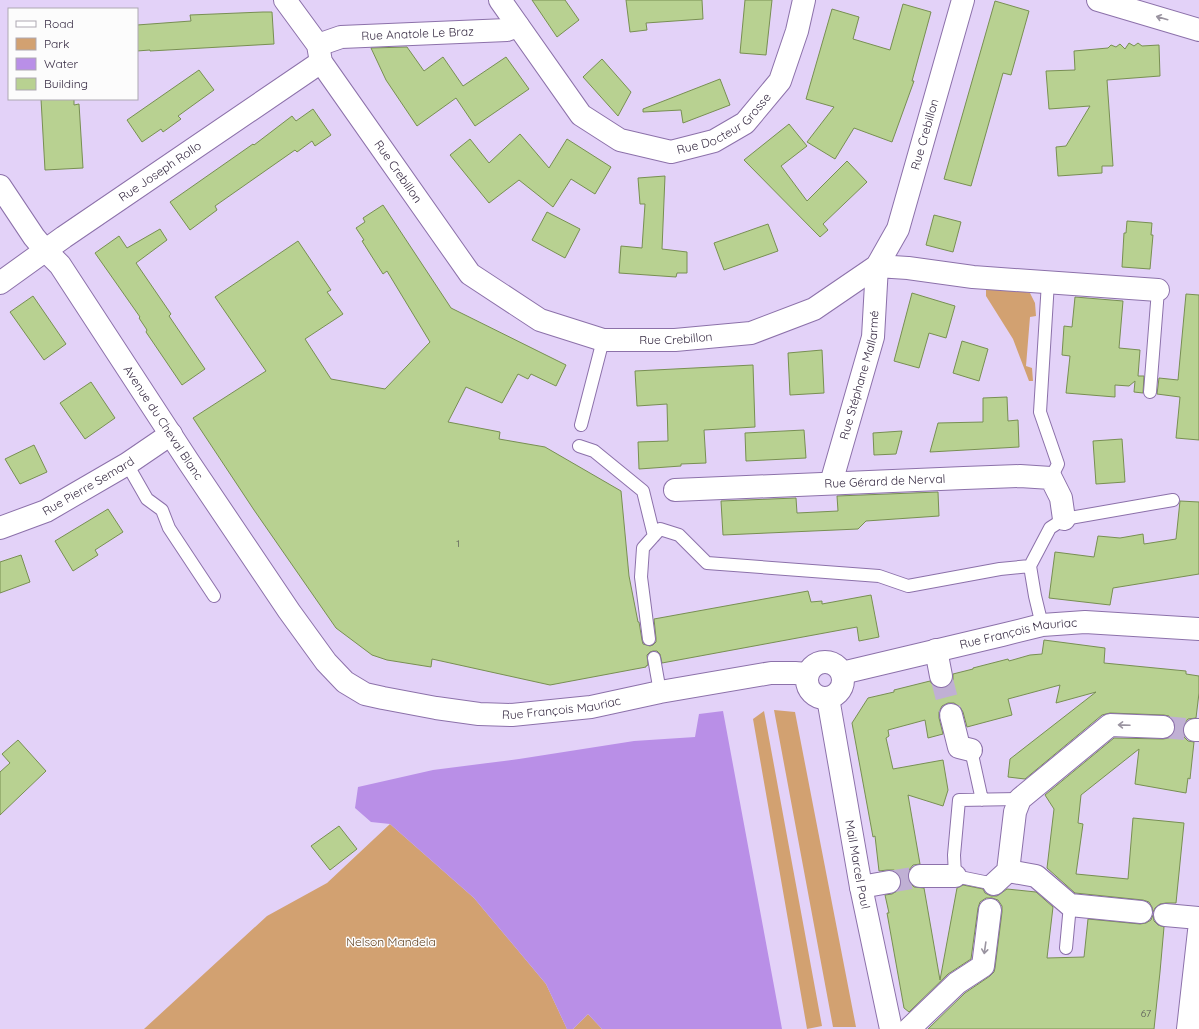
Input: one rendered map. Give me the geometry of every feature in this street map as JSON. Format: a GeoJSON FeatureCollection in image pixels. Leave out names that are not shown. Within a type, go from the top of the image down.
{"type":"FeatureCollection","features":[{"type":"Feature","properties":{"kind":"street","name":"Rue Crebillon"},"geometry":{"type":"LineString","coordinates":[[285,0],[319,53],[470,274],[540,320],[603,340],[675,340],[751,333],[814,309],[877,266],[898,229],[963,0]]}},
{"type":"Feature","properties":{"kind":"street","name":"Rue Docteur Grosse"},"geometry":{"type":"LineString","coordinates":[[500,0],[581,116],[620,140],[671,152],[714,141],[745,123],[780,81],[797,31],[804,0]]}},
{"type":"Feature","properties":{"kind":"street"},"geometry":{"type":"LineString","coordinates":[[1098,0],[1199,30]]}},
{"type":"Feature","properties":{"kind":"street","name":"Rue Anatole Le Braz"},"geometry":{"type":"LineString","coordinates":[[319,53],[341,37],[507,30],[518,26]]}},
{"type":"Feature","properties":{"kind":"street","name":"Rue Joseph Rollo"},"geometry":{"type":"LineString","coordinates":[[0,284],[319,53]]}},
{"type":"Feature","properties":{"kind":"street","name":"Avenue du Cheval Blanc"},"geometry":{"type":"LineString","coordinates":[[0,186],[34,237],[60,265],[258,566],[326,662]]}},
{"type":"Feature","properties":{"kind":"street"},"geometry":{"type":"LineString","coordinates":[[877,266],[908,268],[973,277],[1158,290]]}},
{"type":"Feature","properties":{"kind":"street","name":"Rue Stéphane Mallarmé"},"geometry":{"type":"LineString","coordinates":[[831,483],[873,337],[877,266]]}},
{"type":"Feature","properties":{"kind":"street","name":"Rue Pierre Semard"},"geometry":{"type":"LineString","coordinates":[[0,528],[46,511],[127,464],[171,434]]}},
{"type":"Feature","properties":{"kind":"street","name":"Rue Gérard de Nerval"},"geometry":{"type":"LineString","coordinates":[[675,490],[1020,476],[1051,478]]}},
{"type":"Feature","properties":{"kind":"street"},"geometry":{"type":"LineString","coordinates":[[1051,478],[1061,498],[1064,519]]}},
{"type":"Feature","properties":{"kind":"street","name":"Rue François Mauriac"},"geometry":{"type":"LineString","coordinates":[[842,673],[1042,624],[1085,622],[1199,629]]}},
{"type":"Feature","properties":{"kind":"street"},"geometry":{"type":"LineString","coordinates":[[936,650],[941,676]]}},
{"type":"Feature","properties":{"kind":"street","name":"Rue François Mauriac"},"geometry":{"type":"LineString","coordinates":[[326,662],[345,682],[365,694],[436,708],[479,714],[512,715],[591,707],[660,692],[770,673],[807,674]]}},
{"type":"Feature","properties":{"kind":"street"},"geometry":{"type":"LineString","coordinates":[[821,662],[830,662],[842,673],[842,686],[839,692],[834,696],[821,698],[812,693],[807,685],[807,674],[814,665],[821,662]]}},
{"type":"Feature","properties":{"kind":"street","name":"Mail Marcel Paul"},"geometry":{"type":"LineString","coordinates":[[828,698],[861,887],[891,1029]]}},
{"type":"Feature","properties":{"kind":"street"},"geometry":{"type":"LineString","coordinates":[[951,715],[959,747],[971,750]]}},
{"type":"Feature","properties":{"kind":"street"},"geometry":{"type":"LineString","coordinates":[[1141,912],[1070,905],[1036,876],[1001,878],[1014,812],[1020,799],[1110,725],[1163,727]]}},
{"type":"Feature","properties":{"kind":"street"},"geometry":{"type":"LineString","coordinates":[[920,876],[955,876]]}},
{"type":"Feature","properties":{"kind":"street"},"geometry":{"type":"LineString","coordinates":[[861,887],[890,882]]}},
{"type":"Feature","properties":{"kind":"street"},"geometry":{"type":"LineString","coordinates":[[909,1029],[957,983],[982,966],[990,910]]}},
{"type":"Feature","properties":{"kind":"street"},"geometry":{"type":"LineString","coordinates":[[1165,915],[1199,918]]}},
{"type":"Feature","properties":{"kind":"street"},"geometry":{"type":"LineString","coordinates":[[1188,1029],[1199,931]]}},
{"type":"Feature","properties":{"kind":"lane"},"geometry":{"type":"LineString","coordinates":[[1048,282],[1040,412],[1058,464],[1051,478]]}},
{"type":"Feature","properties":{"kind":"lane"},"geometry":{"type":"LineString","coordinates":[[1150,392],[1158,290]]}},
{"type":"Feature","properties":{"kind":"lane"},"geometry":{"type":"LineString","coordinates":[[581,425],[603,340]]}},
{"type":"Feature","properties":{"kind":"lane"},"geometry":{"type":"LineString","coordinates":[[579,446],[594,451],[643,491],[654,536]]}},
{"type":"Feature","properties":{"kind":"lane"},"geometry":{"type":"LineString","coordinates":[[127,464],[147,499],[162,510],[169,528],[214,596]]}},
{"type":"Feature","properties":{"kind":"lane"},"geometry":{"type":"LineString","coordinates":[[1042,624],[1030,566],[1050,528],[1064,519],[1173,500]]}},
{"type":"Feature","properties":{"kind":"lane"},"geometry":{"type":"LineString","coordinates":[[649,639],[641,578],[643,548],[660,529],[679,535],[707,563],[880,576],[908,586],[1000,569],[1030,566]]}},
{"type":"Feature","properties":{"kind":"lane"},"geometry":{"type":"LineString","coordinates":[[654,658],[660,692]]}},
{"type":"Feature","properties":{"kind":"lane"},"geometry":{"type":"LineString","coordinates":[[971,750],[982,800]]}},
{"type":"Feature","properties":{"kind":"lane"},"geometry":{"type":"LineString","coordinates":[[1001,878],[955,876],[954,855],[959,800],[1020,799]]}},
{"type":"Feature","properties":{"kind":"lane"},"geometry":{"type":"LineString","coordinates":[[1066,948],[1070,905]]}},
{"type":"Feature","properties":{"kind":"green space"},"geometry":{"type":"Polygon","coordinates":[[[990,287],[1030,293],[1035,303],[1036,316],[1030,317],[1026,366],[1032,368],[1033,381],[1029,381],[1013,339],[986,296],[986,289],[990,287]]]}},
{"type":"Feature","properties":{"kind":"green space"},"geometry":{"type":"Polygon","coordinates":[[[774,710],[795,712],[856,1027],[833,1027],[774,710]]]}},
{"type":"Feature","properties":{"kind":"green space"},"geometry":{"type":"Polygon","coordinates":[[[764,711],[822,1026],[807,1029],[753,719],[764,711]]]}},
{"type":"Feature","properties":{"kind":"green space","name":"Nelson Mandela"},"geometry":{"type":"Polygon","coordinates":[[[390,824],[474,898],[546,984],[567,1029],[144,1029],[267,916],[327,883],[390,824]]]}},
{"type":"Feature","properties":{"kind":"green space"},"geometry":{"type":"Polygon","coordinates":[[[588,1014],[602,1029],[573,1029],[588,1014]]]}},
{"type":"Feature","properties":{"kind":"water"},"geometry":{"type":"Polygon","coordinates":[[[723,711],[782,1029],[602,1029],[588,1014],[573,1029],[567,1029],[546,984],[474,898],[390,824],[371,822],[355,808],[358,787],[433,770],[519,759],[634,741],[695,737],[699,714],[723,711]]]}},
{"type":"Feature","properties":{"kind":"building"},"geometry":{"type":"Polygon","coordinates":[[[532,0],[565,0],[579,20],[557,37],[532,0]]]}},
{"type":"Feature","properties":{"kind":"building"},"geometry":{"type":"Polygon","coordinates":[[[626,0],[702,0],[703,19],[646,23],[647,30],[630,32],[626,0]]]}},
{"type":"Feature","properties":{"kind":"building"},"geometry":{"type":"Polygon","coordinates":[[[745,0],[772,0],[766,55],[740,53],[745,0]]]}},
{"type":"Feature","properties":{"kind":"building"},"geometry":{"type":"Polygon","coordinates":[[[995,1],[1029,11],[1011,75],[1003,73],[971,186],[944,179],[995,1]]]}},
{"type":"Feature","properties":{"kind":"building"},"geometry":{"type":"Polygon","coordinates":[[[903,4],[931,12],[912,81],[914,81],[892,142],[854,128],[835,159],[807,142],[834,107],[806,99],[832,9],[859,17],[853,39],[890,50],[903,4]]]}},
{"type":"Feature","properties":{"kind":"building"},"geometry":{"type":"Polygon","coordinates":[[[272,12],[274,44],[138,51],[138,25],[191,21],[190,15],[272,12]]]}},
{"type":"Feature","properties":{"kind":"building"},"geometry":{"type":"Polygon","coordinates":[[[1129,43],[1134,46],[1138,43],[1142,46],[1159,45],[1160,76],[1107,80],[1113,166],[1102,166],[1102,173],[1058,176],[1056,147],[1066,146],[1090,106],[1049,109],[1046,71],[1075,70],[1074,51],[1108,48],[1111,45],[1116,47],[1120,44],[1125,49],[1129,43]]]}},
{"type":"Feature","properties":{"kind":"building"},"geometry":{"type":"Polygon","coordinates":[[[407,47],[424,71],[443,57],[463,86],[506,57],[529,89],[475,126],[456,98],[417,126],[386,80],[371,48],[407,47]]]}},
{"type":"Feature","properties":{"kind":"building"},"geometry":{"type":"Polygon","coordinates":[[[602,59],[631,92],[618,116],[583,77],[602,59]]]}},
{"type":"Feature","properties":{"kind":"building"},"geometry":{"type":"Polygon","coordinates":[[[199,70],[214,90],[178,116],[181,119],[163,132],[161,129],[142,142],[127,120],[199,70]]]}},
{"type":"Feature","properties":{"kind":"building"},"geometry":{"type":"Polygon","coordinates":[[[720,79],[730,105],[683,123],[681,110],[643,112],[643,109],[720,79]]]}},
{"type":"Feature","properties":{"kind":"building"},"geometry":{"type":"Polygon","coordinates":[[[41,100],[74,100],[74,105],[79,104],[83,168],[45,170],[41,100]]]}},
{"type":"Feature","properties":{"kind":"building"},"geometry":{"type":"Polygon","coordinates":[[[313,109],[331,135],[315,146],[312,141],[297,152],[295,150],[215,206],[217,210],[190,230],[170,202],[253,144],[254,145],[292,116],[296,121],[313,109]]]}},
{"type":"Feature","properties":{"kind":"building"},"geometry":{"type":"Polygon","coordinates":[[[789,124],[807,146],[781,166],[807,201],[847,161],[867,182],[823,224],[828,230],[820,237],[744,160],[789,124]]]}},
{"type":"Feature","properties":{"kind":"building"},"geometry":{"type":"Polygon","coordinates":[[[520,134],[549,168],[567,139],[611,167],[595,194],[571,179],[553,207],[519,180],[489,203],[450,155],[470,139],[489,163],[520,134]]]}},
{"type":"Feature","properties":{"kind":"building"},"geometry":{"type":"Polygon","coordinates":[[[665,176],[662,249],[687,252],[687,273],[677,273],[676,277],[619,273],[621,246],[642,248],[645,204],[640,204],[638,178],[665,176]]]}},
{"type":"Feature","properties":{"kind":"building"},"geometry":{"type":"Polygon","coordinates":[[[383,205],[451,308],[566,365],[556,386],[531,374],[528,379],[518,374],[502,403],[466,387],[448,422],[500,432],[499,439],[545,447],[621,491],[629,576],[643,644],[650,646],[656,642],[654,619],[808,591],[811,602],[822,601],[822,604],[871,595],[879,637],[859,641],[857,627],[662,663],[660,654],[657,651],[653,651],[647,655],[648,665],[646,667],[550,685],[432,659],[431,667],[387,660],[372,655],[336,628],[254,510],[193,418],[266,371],[215,297],[298,241],[331,290],[327,292],[343,314],[305,339],[331,379],[385,389],[430,342],[387,271],[383,274],[362,241],[364,240],[356,228],[365,222],[363,218],[383,205]]]}},
{"type":"Feature","properties":{"kind":"building"},"geometry":{"type":"Polygon","coordinates":[[[547,212],[580,229],[565,258],[532,240],[547,212]]]}},
{"type":"Feature","properties":{"kind":"building"},"geometry":{"type":"Polygon","coordinates":[[[934,215],[961,222],[953,252],[926,245],[934,215]]]}},
{"type":"Feature","properties":{"kind":"building"},"geometry":{"type":"Polygon","coordinates":[[[1127,221],[1152,223],[1151,235],[1153,235],[1150,269],[1122,267],[1124,233],[1126,233],[1127,221]]]}},
{"type":"Feature","properties":{"kind":"building"},"geometry":{"type":"Polygon","coordinates":[[[768,224],[778,251],[724,270],[714,243],[768,224]]]}},
{"type":"Feature","properties":{"kind":"building"},"geometry":{"type":"Polygon","coordinates":[[[160,229],[167,240],[136,263],[171,314],[169,316],[205,369],[182,385],[146,332],[147,330],[139,318],[140,317],[95,253],[119,236],[127,248],[160,229]]]}},
{"type":"Feature","properties":{"kind":"building"},"geometry":{"type":"Polygon","coordinates":[[[912,293],[955,306],[946,338],[929,333],[919,368],[894,361],[912,293]]]}},
{"type":"Feature","properties":{"kind":"building"},"geometry":{"type":"Polygon","coordinates":[[[1186,294],[1199,295],[1199,440],[1176,438],[1180,397],[1157,394],[1159,378],[1178,380],[1186,294]]]}},
{"type":"Feature","properties":{"kind":"building"},"geometry":{"type":"Polygon","coordinates":[[[33,296],[66,344],[44,360],[10,312],[33,296]]]}},
{"type":"Feature","properties":{"kind":"building"},"geometry":{"type":"Polygon","coordinates":[[[1075,297],[1123,301],[1119,348],[1140,350],[1138,376],[1144,376],[1143,393],[1134,392],[1135,381],[1129,386],[1115,385],[1115,397],[1066,393],[1070,356],[1062,355],[1064,326],[1072,327],[1075,297]]]}},
{"type":"Feature","properties":{"kind":"building"},"geometry":{"type":"Polygon","coordinates":[[[962,341],[988,349],[979,381],[953,373],[962,341]]]}},
{"type":"Feature","properties":{"kind":"building"},"geometry":{"type":"Polygon","coordinates":[[[822,350],[824,393],[790,395],[788,353],[822,350]]]}},
{"type":"Feature","properties":{"kind":"building"},"geometry":{"type":"Polygon","coordinates":[[[753,365],[755,427],[704,430],[706,463],[681,464],[681,466],[639,469],[638,442],[668,441],[667,404],[637,406],[635,371],[753,365]]]}},
{"type":"Feature","properties":{"kind":"building"},"geometry":{"type":"Polygon","coordinates":[[[91,382],[115,418],[85,439],[60,403],[91,382]]]}},
{"type":"Feature","properties":{"kind":"building"},"geometry":{"type":"Polygon","coordinates":[[[1007,397],[1008,421],[1018,420],[1019,447],[930,452],[938,423],[983,422],[983,398],[1007,397]]]}},
{"type":"Feature","properties":{"kind":"building"},"geometry":{"type":"Polygon","coordinates":[[[804,430],[806,458],[746,461],[745,433],[804,430]]]}},
{"type":"Feature","properties":{"kind":"building"},"geometry":{"type":"Polygon","coordinates":[[[902,431],[896,454],[874,455],[873,433],[902,431]]]}},
{"type":"Feature","properties":{"kind":"building"},"geometry":{"type":"Polygon","coordinates":[[[1122,439],[1125,482],[1096,484],[1093,441],[1122,439]]]}},
{"type":"Feature","properties":{"kind":"building"},"geometry":{"type":"Polygon","coordinates":[[[34,445],[47,472],[20,484],[5,459],[34,445]]]}},
{"type":"Feature","properties":{"kind":"building"},"geometry":{"type":"Polygon","coordinates":[[[938,492],[939,516],[866,521],[858,529],[723,535],[721,501],[796,498],[797,513],[838,511],[837,496],[938,492]]]}},
{"type":"Feature","properties":{"kind":"building"},"geometry":{"type":"Polygon","coordinates":[[[1180,501],[1199,502],[1199,574],[1113,588],[1110,605],[1049,598],[1055,552],[1094,557],[1098,536],[1120,538],[1143,534],[1144,544],[1176,539],[1180,501]]]}},
{"type":"Feature","properties":{"kind":"building"},"geometry":{"type":"Polygon","coordinates":[[[108,509],[123,532],[95,550],[98,555],[73,571],[55,541],[108,509]]]}},
{"type":"Feature","properties":{"kind":"building"},"geometry":{"type":"Polygon","coordinates":[[[21,555],[30,582],[0,593],[0,562],[21,555]]]}},
{"type":"Feature","properties":{"kind":"building"},"geometry":{"type":"Polygon","coordinates":[[[1044,640],[1105,648],[1104,663],[1186,671],[1186,674],[1199,676],[1199,693],[1196,718],[1188,719],[1184,724],[1183,730],[1184,737],[1188,741],[1194,742],[1190,779],[1188,778],[1186,793],[1135,784],[1139,749],[1081,795],[1078,823],[1083,824],[1076,874],[1128,879],[1133,818],[1184,823],[1176,903],[1160,904],[1153,912],[1149,902],[1143,900],[1075,893],[1047,868],[1054,809],[1045,795],[1114,738],[1163,739],[1169,738],[1174,733],[1175,728],[1174,721],[1169,716],[1164,715],[1110,713],[1102,715],[1025,779],[1008,777],[1010,759],[1096,692],[1056,703],[1060,685],[1008,699],[1012,715],[967,727],[960,707],[954,703],[948,703],[942,706],[939,712],[943,734],[928,738],[925,720],[888,730],[889,736],[886,738],[893,769],[943,760],[948,790],[943,806],[908,795],[920,864],[913,865],[909,870],[909,882],[914,887],[924,888],[940,980],[957,888],[963,885],[983,889],[985,893],[991,896],[997,896],[1007,889],[1036,892],[1053,907],[1047,958],[1084,957],[1088,919],[1140,924],[1151,920],[1153,915],[1154,921],[1158,925],[1164,927],[1154,1029],[928,1029],[965,993],[994,972],[1002,906],[998,900],[992,898],[986,898],[980,902],[971,959],[948,974],[909,1012],[904,1008],[885,895],[892,894],[897,891],[901,886],[901,879],[899,874],[894,870],[879,871],[875,836],[873,837],[852,723],[868,698],[930,681],[937,688],[944,688],[953,680],[953,674],[1008,659],[1009,661],[1030,655],[1042,654],[1044,640]]]}},
{"type":"Feature","properties":{"kind":"building"},"geometry":{"type":"Polygon","coordinates":[[[18,740],[46,771],[0,815],[0,772],[10,763],[2,754],[18,740]]]}},
{"type":"Feature","properties":{"kind":"building"},"geometry":{"type":"Polygon","coordinates":[[[339,826],[357,849],[330,870],[311,846],[339,826]]]}},
{"type":"Feature","properties":{"kind":"tunnel"},"geometry":{"type":"LineString","coordinates":[[941,676],[951,715]]}},
{"type":"Feature","properties":{"kind":"tunnel"},"geometry":{"type":"LineString","coordinates":[[1163,727],[1195,730]]}},
{"type":"Feature","properties":{"kind":"tunnel"},"geometry":{"type":"LineString","coordinates":[[889,882],[912,878]]}}]}
